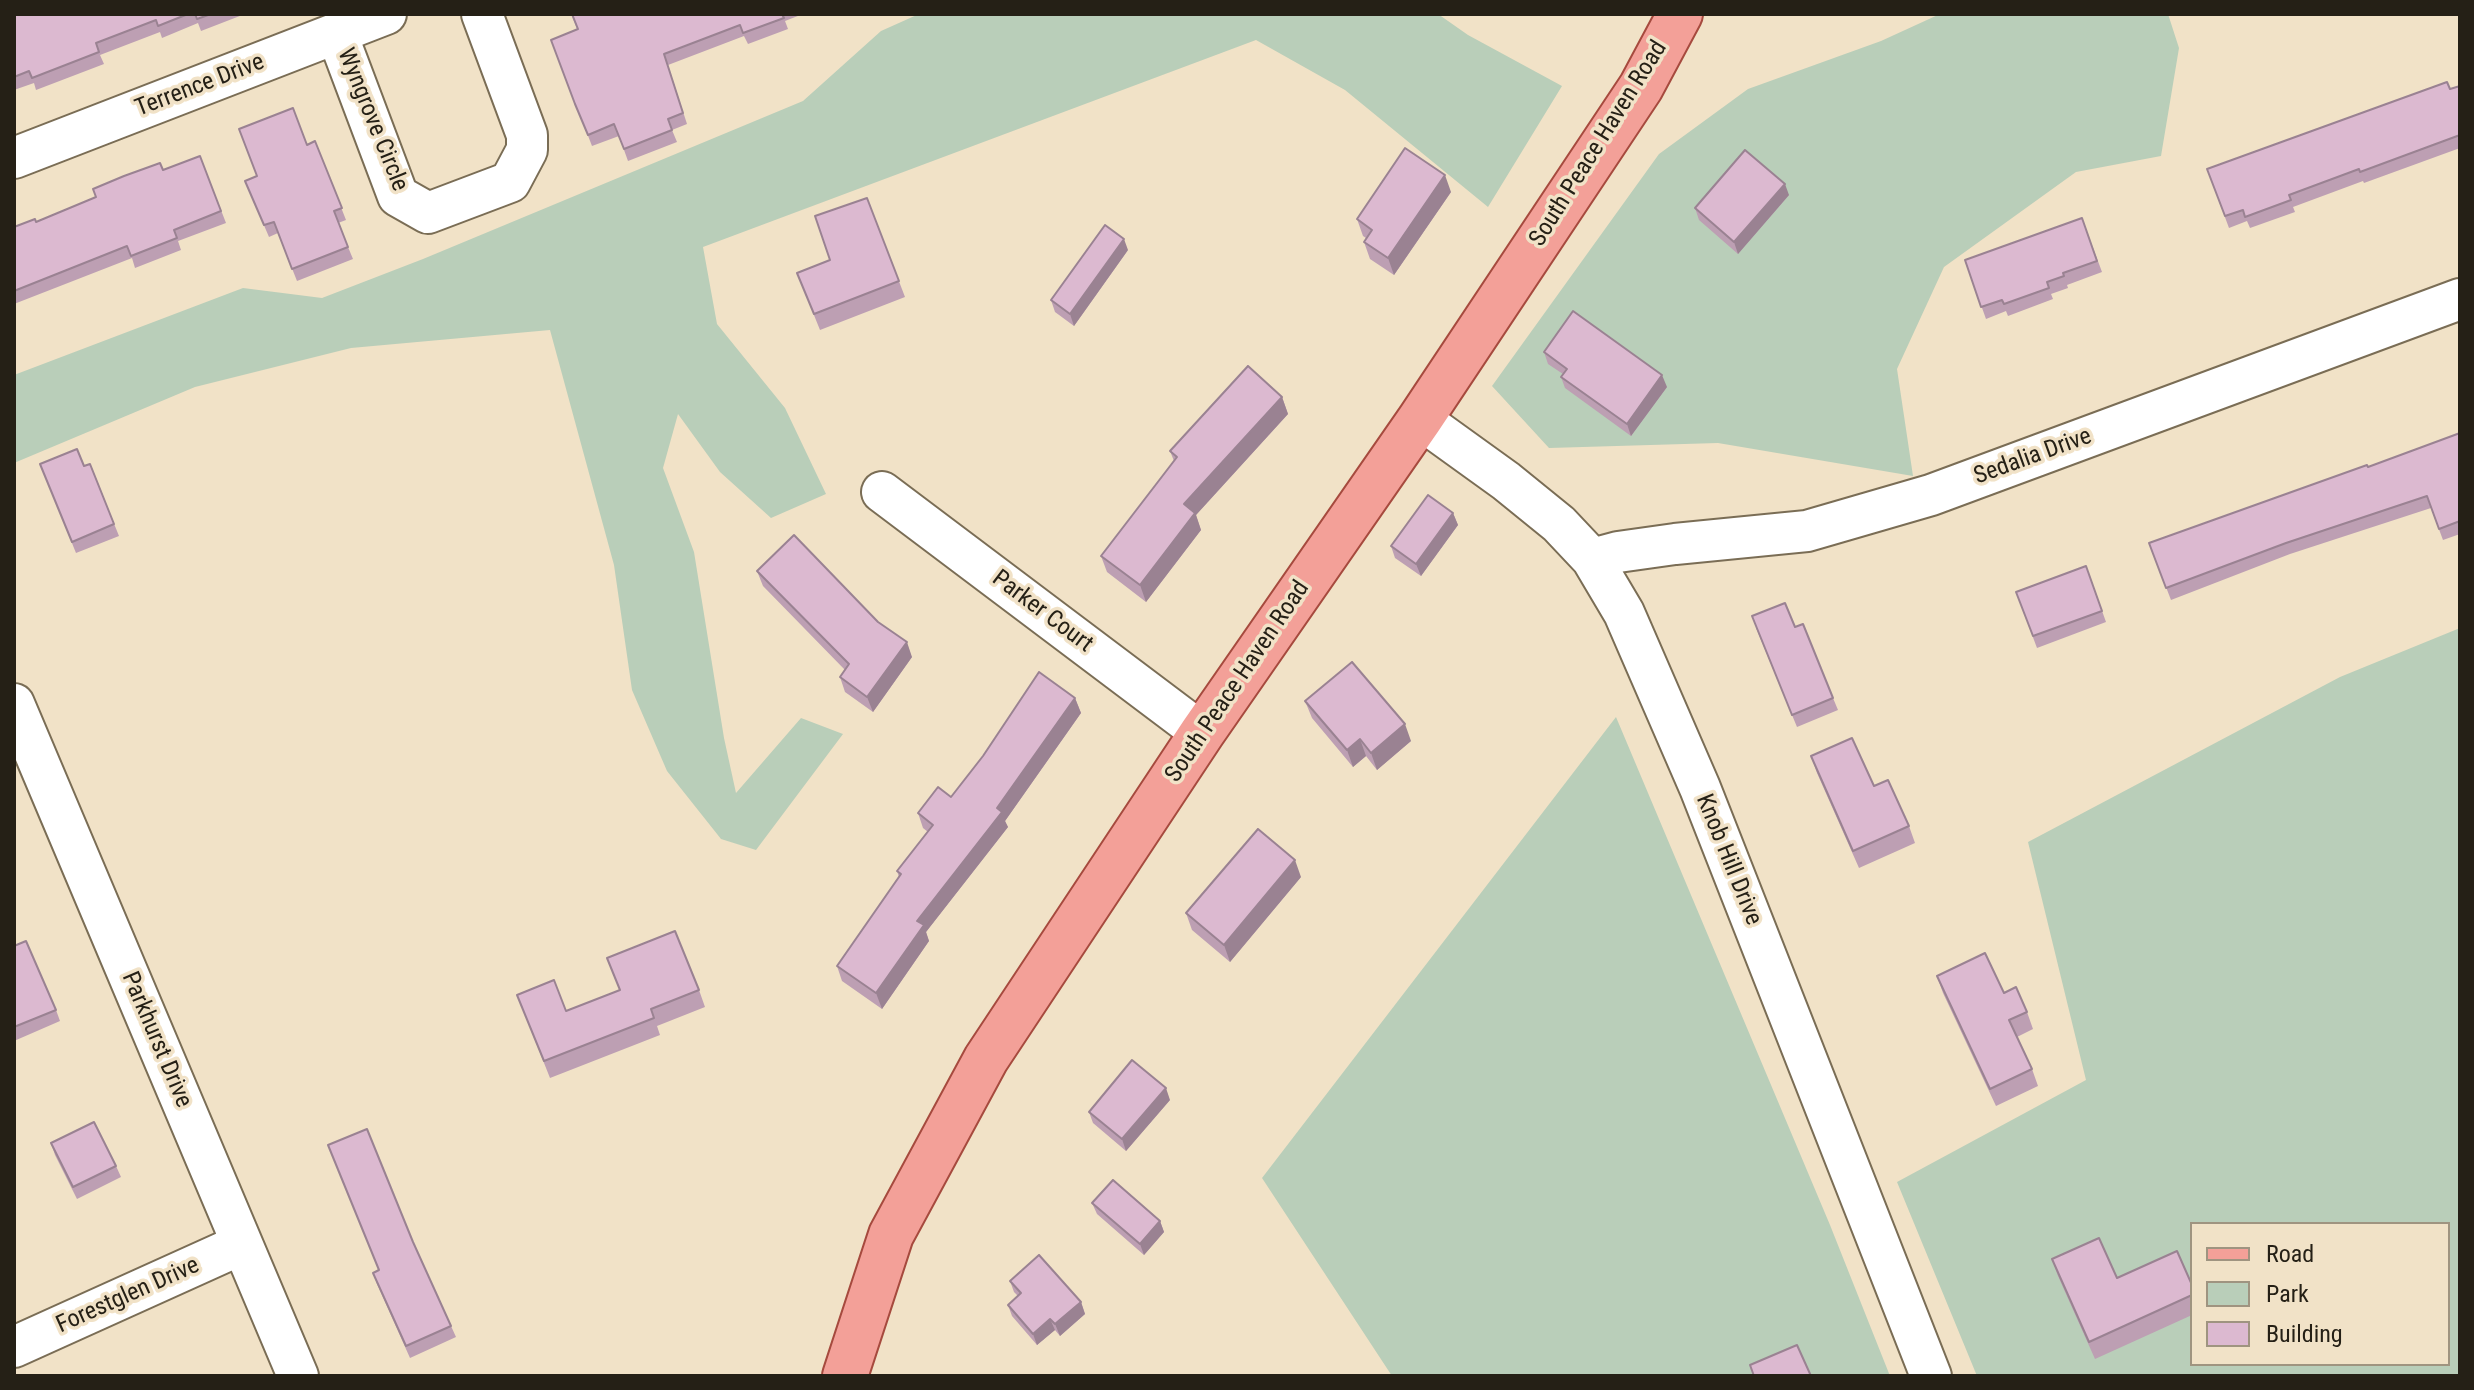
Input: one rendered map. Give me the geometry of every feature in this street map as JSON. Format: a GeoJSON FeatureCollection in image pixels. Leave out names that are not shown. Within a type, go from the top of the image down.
{"type":"FeatureCollection","features":[{"type":"Feature","properties":{"kind":"main road","name":"South Peace Haven Road"},"geometry":{"type":"LineString","coordinates":[[845,1376],[891,1235],[986,1059],[1202,733],[1420,419],[1641,87],[1680,14]]}},
{"type":"Feature","properties":{"kind":"street","name":"Wyngrove Circle"},"geometry":{"type":"LineString","coordinates":[[337,34],[398,196],[428,213],[510,182],[527,150],[527,135],[482,14]]}},
{"type":"Feature","properties":{"kind":"street","name":"Terrence Drive"},"geometry":{"type":"LineString","coordinates":[[14,158],[382,15]]}},
{"type":"Feature","properties":{"kind":"street","name":"Sedalia Drive"},"geometry":{"type":"LineString","coordinates":[[1592,559],[1675,544],[1807,531],[1931,495],[2460,299]]}},
{"type":"Feature","properties":{"kind":"street","name":"Knob Hill Drive"},"geometry":{"type":"LineString","coordinates":[[1420,419],[1559,524],[1592,559],[1624,613],[1670,717],[1931,1376]]}},
{"type":"Feature","properties":{"kind":"street","name":"Parker Court"},"geometry":{"type":"LineString","coordinates":[[882,492],[1202,733]]}},
{"type":"Feature","properties":{"kind":"street","name":"Parkhurst Drive"},"geometry":{"type":"LineString","coordinates":[[14,704],[298,1376]]}},
{"type":"Feature","properties":{"kind":"street","name":"Forestglen Drive"},"geometry":{"type":"LineString","coordinates":[[14,1347],[242,1244]]}},
{"type":"Feature","properties":{"kind":"green space"},"geometry":{"type":"Polygon","coordinates":[[[919,14],[1438,14],[1468,35],[1562,86],[1488,207],[1345,90],[1256,40],[703,247],[717,324],[785,408],[826,494],[771,518],[720,472],[678,414],[663,468],[694,552],[736,793],[801,718],[843,734],[756,850],[721,839],[667,771],[632,690],[614,565],[550,330],[351,348],[195,387],[14,463],[14,375],[243,288],[322,298],[423,259],[803,101],[881,31],[919,14]]]}},
{"type":"Feature","properties":{"kind":"green space"},"geometry":{"type":"Polygon","coordinates":[[[1940,14],[2168,14],[2179,48],[2161,156],[2076,172],[1944,267],[1897,369],[1913,476],[1718,443],[1549,448],[1492,386],[1659,154],[1748,89],[1881,41],[1940,14]]]}},
{"type":"Feature","properties":{"kind":"green space"},"geometry":{"type":"Polygon","coordinates":[[[2460,628],[2460,1376],[1977,1376],[1897,1182],[2086,1080],[2028,842],[2340,677],[2460,628]]]}},
{"type":"Feature","properties":{"kind":"green space"},"geometry":{"type":"Polygon","coordinates":[[[1616,717],[1830,1225],[1890,1376],[1392,1376],[1262,1178],[1616,717]]]}},
{"type":"Feature","properties":{"kind":"building"},"geometry":{"type":"Polygon","coordinates":[[[14,14],[188,14],[158,26],[156,20],[96,43],[99,52],[32,78],[29,71],[14,77],[14,14]]]}},
{"type":"Feature","properties":{"kind":"building"},"geometry":{"type":"Polygon","coordinates":[[[572,14],[782,14],[784,18],[743,33],[740,25],[664,54],[683,113],[668,119],[672,130],[624,149],[614,124],[588,135],[575,104],[551,40],[578,29],[572,14]]]}},
{"type":"Feature","properties":{"kind":"building"},"geometry":{"type":"Polygon","coordinates":[[[2447,82],[2450,89],[2460,86],[2460,135],[2289,195],[2291,200],[2245,217],[2243,210],[2225,216],[2207,169],[2447,82]]]}},
{"type":"Feature","properties":{"kind":"building"},"geometry":{"type":"Polygon","coordinates":[[[293,108],[307,145],[315,141],[342,208],[334,211],[348,247],[292,269],[274,222],[264,225],[245,181],[257,176],[239,129],[293,108]]]}},
{"type":"Feature","properties":{"kind":"building"},"geometry":{"type":"Polygon","coordinates":[[[1405,148],[1445,175],[1388,258],[1364,242],[1372,230],[1357,219],[1405,148]]]}},
{"type":"Feature","properties":{"kind":"building"},"geometry":{"type":"Polygon","coordinates":[[[1745,150],[1785,184],[1734,242],[1695,208],[1745,150]]]}},
{"type":"Feature","properties":{"kind":"building"},"geometry":{"type":"Polygon","coordinates":[[[200,156],[221,211],[174,230],[177,238],[131,256],[127,246],[14,291],[14,227],[35,219],[36,222],[96,197],[93,189],[124,176],[160,163],[163,170],[200,156]]]}},
{"type":"Feature","properties":{"kind":"building"},"geometry":{"type":"Polygon","coordinates":[[[867,198],[899,281],[814,314],[797,273],[830,260],[815,216],[867,198]]]}},
{"type":"Feature","properties":{"kind":"building"},"geometry":{"type":"Polygon","coordinates":[[[2082,218],[2097,261],[2047,282],[2049,288],[2004,304],[2002,300],[1981,307],[1965,260],[2082,218]]]}},
{"type":"Feature","properties":{"kind":"building"},"geometry":{"type":"Polygon","coordinates":[[[1105,225],[1124,239],[1070,314],[1051,300],[1105,225]]]}},
{"type":"Feature","properties":{"kind":"building"},"geometry":{"type":"Polygon","coordinates":[[[1573,311],[1662,375],[1627,424],[1561,377],[1567,369],[1544,352],[1573,311]]]}},
{"type":"Feature","properties":{"kind":"building"},"geometry":{"type":"Polygon","coordinates":[[[1248,366],[1282,397],[1184,504],[1195,513],[1140,585],[1101,556],[1177,457],[1170,451],[1248,366]]]}},
{"type":"Feature","properties":{"kind":"building"},"geometry":{"type":"Polygon","coordinates":[[[2460,433],[2460,521],[2439,529],[2427,496],[2286,543],[2166,588],[2149,543],[2460,433]]]}},
{"type":"Feature","properties":{"kind":"building"},"geometry":{"type":"Polygon","coordinates":[[[77,449],[84,466],[90,464],[114,524],[72,542],[40,464],[77,449]]]}},
{"type":"Feature","properties":{"kind":"building"},"geometry":{"type":"Polygon","coordinates":[[[1428,495],[1453,513],[1416,564],[1391,546],[1428,495]]]}},
{"type":"Feature","properties":{"kind":"building"},"geometry":{"type":"Polygon","coordinates":[[[794,535],[878,622],[907,642],[867,697],[840,677],[849,664],[757,571],[794,535]]]}},
{"type":"Feature","properties":{"kind":"building"},"geometry":{"type":"Polygon","coordinates":[[[2086,566],[2102,611],[2033,636],[2016,592],[2086,566]]]}},
{"type":"Feature","properties":{"kind":"building"},"geometry":{"type":"Polygon","coordinates":[[[1785,603],[1795,627],[1803,624],[1833,698],[1792,715],[1752,616],[1785,603]]]}},
{"type":"Feature","properties":{"kind":"building"},"geometry":{"type":"Polygon","coordinates":[[[1352,662],[1405,724],[1371,753],[1360,739],[1347,750],[1305,701],[1352,662]]]}},
{"type":"Feature","properties":{"kind":"building"},"geometry":{"type":"Polygon","coordinates":[[[1039,672],[1075,698],[997,808],[1002,812],[917,921],[924,925],[876,993],[837,966],[901,874],[897,871],[933,825],[918,813],[938,787],[951,797],[983,756],[1039,672]]]}},
{"type":"Feature","properties":{"kind":"building"},"geometry":{"type":"Polygon","coordinates":[[[1852,738],[1874,786],[1888,780],[1909,826],[1853,851],[1811,756],[1852,738]]]}},
{"type":"Feature","properties":{"kind":"building"},"geometry":{"type":"Polygon","coordinates":[[[1258,829],[1295,860],[1224,945],[1186,913],[1258,829]]]}},
{"type":"Feature","properties":{"kind":"building"},"geometry":{"type":"Polygon","coordinates":[[[675,931],[699,990],[651,1009],[654,1018],[544,1061],[517,995],[554,980],[566,1011],[620,990],[607,958],[675,931]]]}},
{"type":"Feature","properties":{"kind":"building"},"geometry":{"type":"Polygon","coordinates":[[[26,941],[56,1010],[14,1027],[14,946],[26,941]]]}},
{"type":"Feature","properties":{"kind":"building"},"geometry":{"type":"Polygon","coordinates":[[[1985,953],[2004,993],[2016,987],[2027,1012],[2009,1020],[2032,1069],[1990,1089],[1937,976],[1985,953]]]}},
{"type":"Feature","properties":{"kind":"building"},"geometry":{"type":"Polygon","coordinates":[[[1132,1060],[1166,1088],[1122,1139],[1089,1112],[1132,1060]]]}},
{"type":"Feature","properties":{"kind":"building"},"geometry":{"type":"Polygon","coordinates":[[[94,1122],[116,1166],[73,1187],[51,1143],[94,1122]]]}},
{"type":"Feature","properties":{"kind":"building"},"geometry":{"type":"Polygon","coordinates":[[[367,1129],[451,1326],[406,1346],[373,1273],[379,1270],[328,1145],[367,1129]]]}},
{"type":"Feature","properties":{"kind":"building"},"geometry":{"type":"Polygon","coordinates":[[[1113,1180],[1160,1221],[1140,1244],[1092,1203],[1113,1180]]]}},
{"type":"Feature","properties":{"kind":"building"},"geometry":{"type":"Polygon","coordinates":[[[2099,1238],[2117,1278],[2177,1251],[2190,1280],[2190,1296],[2089,1342],[2052,1259],[2099,1238]]]}},
{"type":"Feature","properties":{"kind":"building"},"geometry":{"type":"Polygon","coordinates":[[[1039,1255],[1081,1302],[1055,1324],[1050,1319],[1033,1334],[1008,1305],[1021,1293],[1010,1281],[1039,1255]]]}},
{"type":"Feature","properties":{"kind":"building"},"geometry":{"type":"Polygon","coordinates":[[[1797,1345],[1811,1376],[1754,1376],[1750,1365],[1797,1345]]]}}]}
